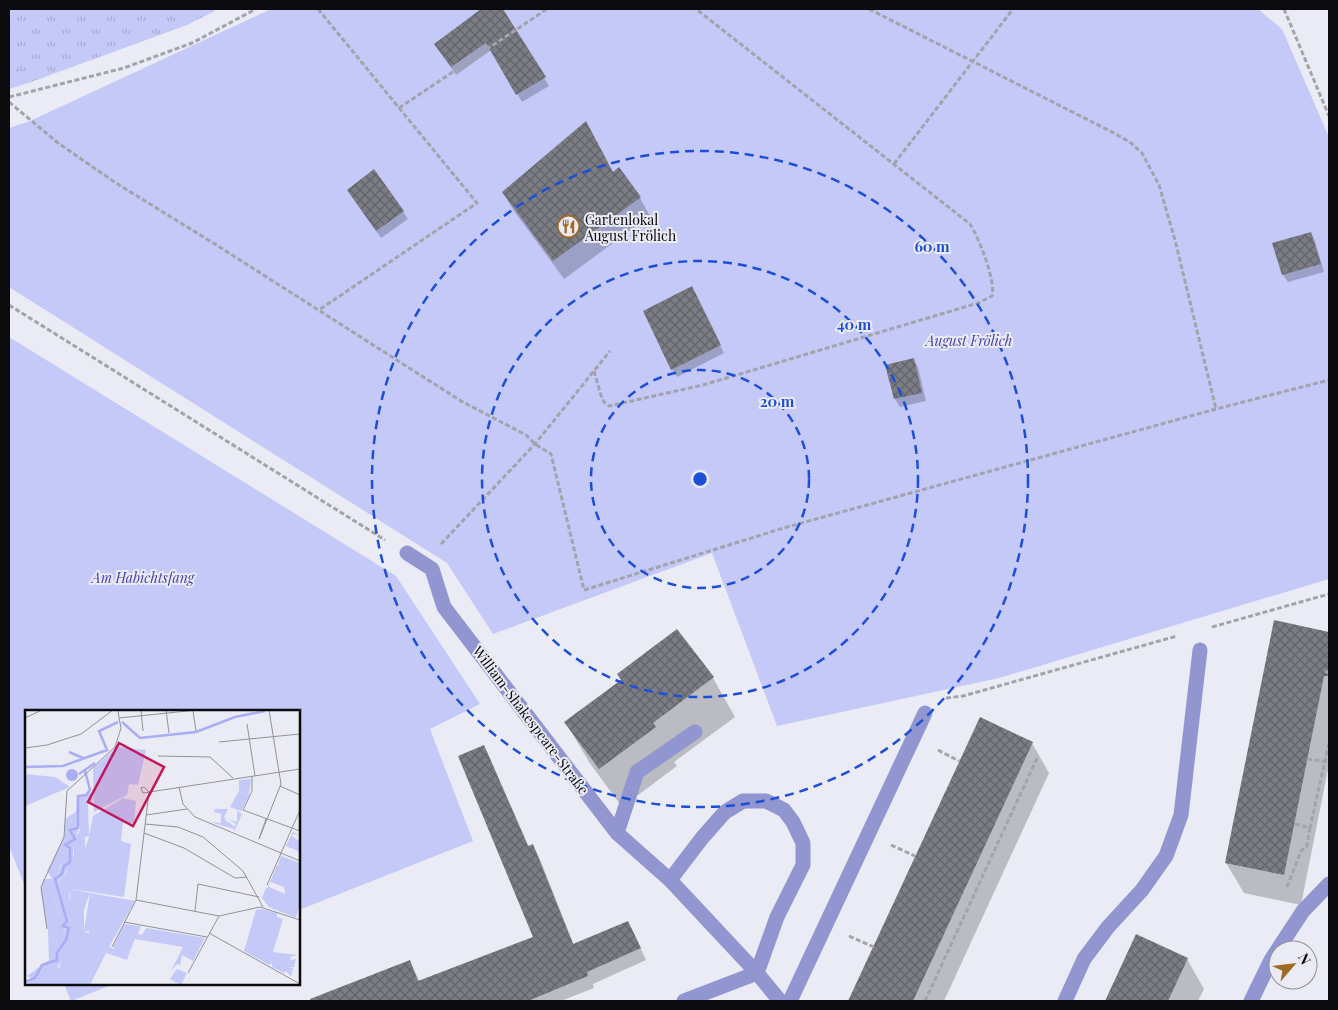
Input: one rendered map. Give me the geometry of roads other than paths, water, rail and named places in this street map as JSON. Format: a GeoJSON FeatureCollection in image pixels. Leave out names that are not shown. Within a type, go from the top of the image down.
{"type":"FeatureCollection","features":[{"type":"Feature","properties":{"kind":"street","name":"William-Shakespeare-Straße"},"geometry":{"type":"LineString","coordinates":[[407,554],[432,569],[444,607],[617,834],[670,880],[757,973],[780,1001]]}},
{"type":"Feature","properties":{"kind":"street"},"geometry":{"type":"LineString","coordinates":[[1065,1001],[1084,959],[1108,927],[1142,890],[1166,856],[1181,815],[1200,650]]}},
{"type":"Feature","properties":{"kind":"street"},"geometry":{"type":"LineString","coordinates":[[790,1001],[926,713]]}},
{"type":"Feature","properties":{"kind":"street"},"geometry":{"type":"LineString","coordinates":[[617,834],[637,772],[696,732]]}},
{"type":"Feature","properties":{"kind":"street"},"geometry":{"type":"LineString","coordinates":[[670,880],[702,838],[725,812],[743,801],[766,801],[784,810],[793,822],[803,843],[803,865],[778,917],[757,973],[684,1001]]}},
{"type":"Feature","properties":{"kind":"street"},"geometry":{"type":"LineString","coordinates":[[1250,1001],[1271,960],[1303,911],[1329,884]]}},
{"type":"Feature","properties":{"kind":"place","name":"Gartenlokal August Frölich"},"geometry":{"type":"Point","coordinates":[569,227]}},
{"type":"Feature","properties":{"kind":"park label","name":"August Frölich"},"geometry":{"type":"Point","coordinates":[969,340]}},
{"type":"Feature","properties":{"kind":"park label","name":"Am Habichtsfang"},"geometry":{"type":"Point","coordinates":[143,577]}}]}
